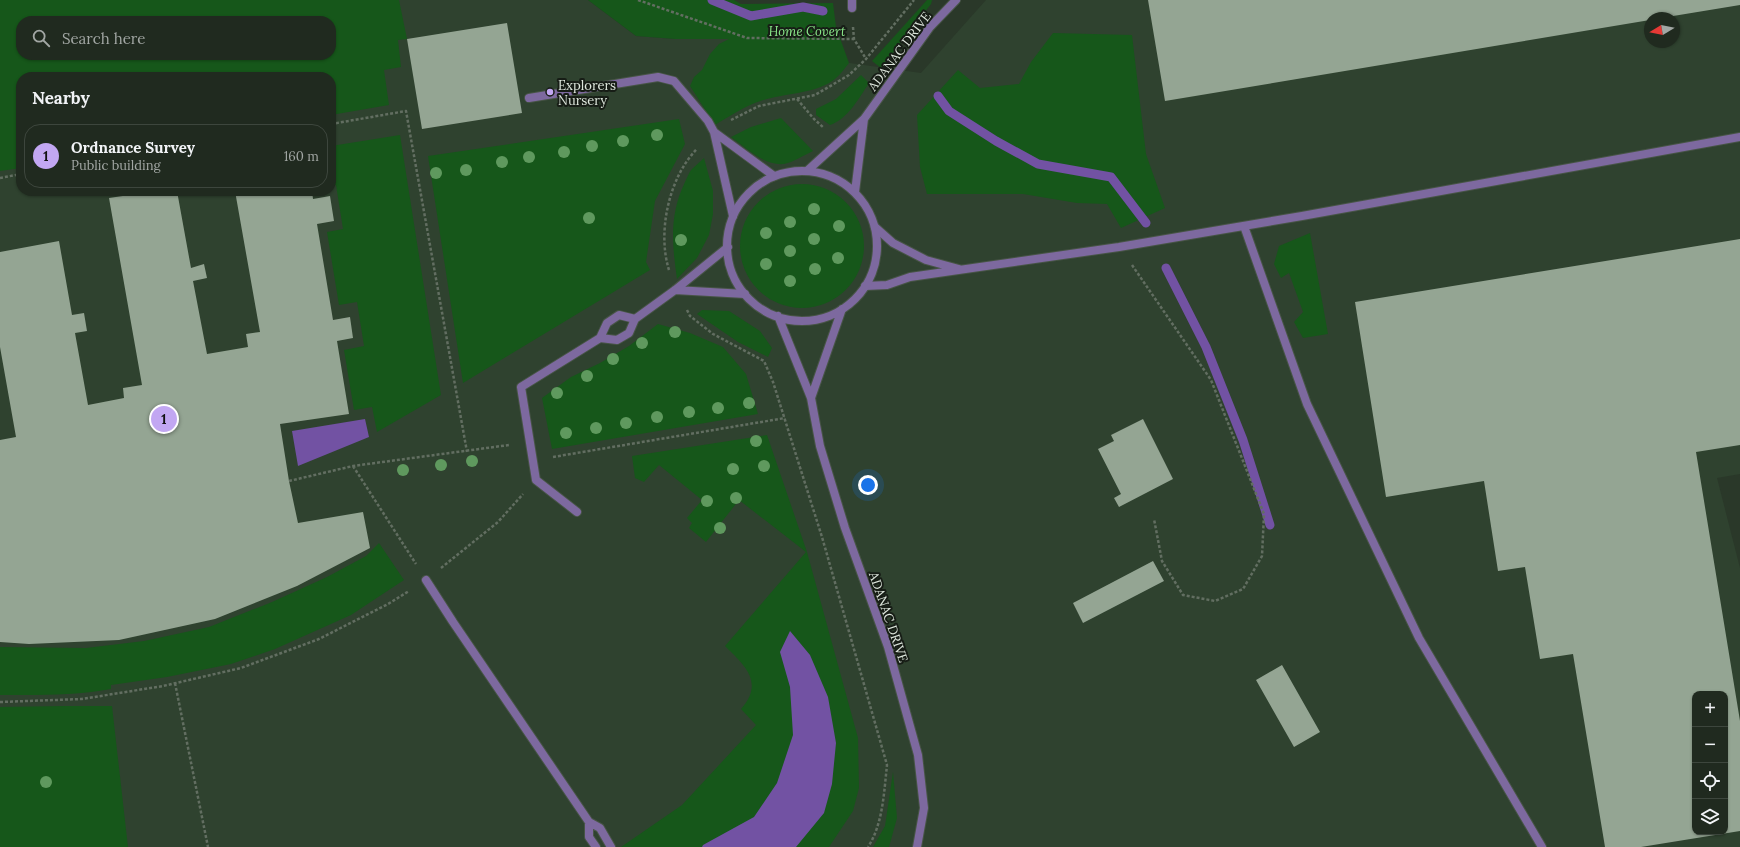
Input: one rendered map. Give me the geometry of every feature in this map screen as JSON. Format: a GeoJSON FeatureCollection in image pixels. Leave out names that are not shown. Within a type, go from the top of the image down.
{"type":"FeatureCollection","features":[{"type":"Feature","properties":{"kind":"street","name":"ADANAC DRIVE"},"geometry":{"type":"LineString","coordinates":[[807,171],[864,119],[930,27],[956,0]]}},
{"type":"Feature","properties":{"kind":"street"},"geometry":{"type":"LineString","coordinates":[[529,98],[658,77],[674,81],[708,121],[714,132],[734,216]]}},
{"type":"Feature","properties":{"kind":"street","name":"ADANAC DRIVE"},"geometry":{"type":"LineString","coordinates":[[855,192],[864,119]]}},
{"type":"Feature","properties":{"kind":"street"},"geometry":{"type":"LineString","coordinates":[[714,132],[774,176]]}},
{"type":"Feature","properties":{"kind":"street"},"geometry":{"type":"LineString","coordinates":[[865,286],[887,285],[910,277],[1119,247],[1244,226],[1740,137]]}},
{"type":"Feature","properties":{"kind":"street"},"geometry":{"type":"LineString","coordinates":[[807,171],[830,176],[855,192],[868,210],[875,227],[877,244],[876,260],[872,274],[854,300],[829,316],[814,320],[796,320],[778,316],[760,307],[745,294],[732,272],[728,247],[729,231],[734,216],[740,203],[749,192],[774,176],[790,172],[807,171]]}},
{"type":"Feature","properties":{"kind":"street"},"geometry":{"type":"LineString","coordinates":[[1244,226],[1291,361],[1317,426],[1419,638],[1542,847]]}},
{"type":"Feature","properties":{"kind":"street"},"geometry":{"type":"LineString","coordinates":[[875,227],[893,243],[926,260],[962,270]]}},
{"type":"Feature","properties":{"kind":"street"},"geometry":{"type":"LineString","coordinates":[[600,338],[617,340],[629,333],[635,319],[675,290],[728,247]]}},
{"type":"Feature","properties":{"kind":"street"},"geometry":{"type":"LineString","coordinates":[[675,290],[745,294]]}},
{"type":"Feature","properties":{"kind":"street"},"geometry":{"type":"LineString","coordinates":[[811,398],[842,309]]}},
{"type":"Feature","properties":{"kind":"street"},"geometry":{"type":"LineString","coordinates":[[577,512],[536,480],[521,387],[600,338],[607,323],[619,315],[635,319]]}},
{"type":"Feature","properties":{"kind":"street","name":"ADANAC DRIVE"},"geometry":{"type":"LineString","coordinates":[[778,316],[811,398],[823,454],[845,528],[888,647],[918,754],[924,808],[917,847]]}},
{"type":"Feature","properties":{"kind":"street"},"geometry":{"type":"LineString","coordinates":[[426,580],[589,822],[600,828],[611,847]]}},
{"type":"Feature","properties":{"kind":"street"},"geometry":{"type":"LineString","coordinates":[[589,822],[589,837],[596,847]]}},
{"type":"Feature","properties":{"kind":"path"},"geometry":{"type":"LineString","coordinates":[[638,0],[747,38],[854,39]]}},
{"type":"Feature","properties":{"kind":"path"},"geometry":{"type":"LineString","coordinates":[[852,4],[854,39],[866,59]]}},
{"type":"Feature","properties":{"kind":"path"},"geometry":{"type":"LineString","coordinates":[[336,123],[406,111],[467,452]]}},
{"type":"Feature","properties":{"kind":"path"},"geometry":{"type":"LineString","coordinates":[[0,178],[16,175]]}},
{"type":"Feature","properties":{"kind":"path"},"geometry":{"type":"LineString","coordinates":[[1119,247],[1211,380],[1264,514],[1262,556],[1243,589],[1215,600],[1183,595],[1162,561],[1154,519]]}},
{"type":"Feature","properties":{"kind":"path"},"geometry":{"type":"LineString","coordinates":[[0,702],[82,699],[175,683],[241,668],[319,639],[388,604],[426,580],[498,522],[536,480],[553,457],[784,418]]}},
{"type":"Feature","properties":{"kind":"path"},"geometry":{"type":"LineString","coordinates":[[289,481],[353,466],[467,452],[514,444]]}},
{"type":"Feature","properties":{"kind":"path"},"geometry":{"type":"LineString","coordinates":[[353,466],[426,580]]}},
{"type":"Feature","properties":{"kind":"path"},"geometry":{"type":"LineString","coordinates":[[175,683],[208,847]]}},
{"type":"Feature","properties":{"kind":"shaded area"},"geometry":{"type":"Polygon","coordinates":[[[0,0],[588,0],[636,36],[675,39],[730,39],[771,52],[921,73],[986,0],[1740,0],[1740,474],[1717,478],[1740,568],[1740,847],[0,847],[0,0]]]}},
{"type":"Feature","properties":{"kind":"shaded area"},"geometry":{"type":"Polygon","coordinates":[[[365,419],[369,437],[298,466],[292,431],[365,419]]]}},
{"type":"Feature","properties":{"kind":"shaded area"},"geometry":{"type":"Polygon","coordinates":[[[790,631],[810,655],[828,697],[836,743],[832,784],[824,813],[796,847],[702,847],[703,845],[754,817],[777,783],[793,735],[790,687],[780,652],[790,631]]]}},
{"type":"Feature","properties":{"kind":"green space"},"geometry":{"type":"Polygon","coordinates":[[[0,0],[399,0],[407,39],[398,40],[401,67],[384,70],[389,105],[336,114],[336,72],[16,72],[16,169],[0,171],[0,0]]]}},
{"type":"Feature","properties":{"kind":"green space","name":"Home Covert"},"geometry":{"type":"Polygon","coordinates":[[[588,0],[734,0],[741,4],[833,3],[836,27],[849,63],[837,77],[828,84],[811,90],[760,101],[740,110],[715,125],[690,86],[694,77],[702,70],[710,54],[719,44],[729,39],[675,39],[636,36],[588,0]]]}},
{"type":"Feature","properties":{"kind":"green space"},"geometry":{"type":"Polygon","coordinates":[[[927,0],[932,0],[931,4],[881,68],[872,61],[927,0]]]}},
{"type":"Feature","properties":{"kind":"green space"},"geometry":{"type":"Polygon","coordinates":[[[1053,33],[1132,35],[1146,154],[1165,208],[1121,228],[1107,204],[1077,203],[1023,194],[927,194],[920,167],[917,115],[958,70],[980,88],[1019,84],[1031,62],[1053,33]]]}},
{"type":"Feature","properties":{"kind":"green space"},"geometry":{"type":"Polygon","coordinates":[[[861,75],[869,83],[848,113],[830,125],[816,115],[816,109],[836,99],[861,75]]]}},
{"type":"Feature","properties":{"kind":"green space"},"geometry":{"type":"Polygon","coordinates":[[[781,118],[813,151],[788,163],[777,164],[755,155],[731,137],[751,127],[781,118]]]}},
{"type":"Feature","properties":{"kind":"green space"},"geometry":{"type":"Polygon","coordinates":[[[679,119],[685,144],[655,201],[646,262],[650,270],[463,383],[428,156],[679,119]]]}},
{"type":"Feature","properties":{"kind":"green space"},"geometry":{"type":"Polygon","coordinates":[[[400,135],[441,395],[377,432],[372,407],[354,410],[344,350],[364,346],[357,302],[339,305],[327,232],[343,229],[336,185],[336,145],[400,135]]]}},
{"type":"Feature","properties":{"kind":"green space"},"geometry":{"type":"Polygon","coordinates":[[[704,158],[713,191],[713,214],[709,235],[697,258],[677,279],[673,242],[676,206],[690,172],[704,158]]]}},
{"type":"Feature","properties":{"kind":"green space"},"geometry":{"type":"Polygon","coordinates":[[[808,184],[826,188],[837,194],[850,206],[860,222],[864,246],[860,270],[854,281],[842,294],[820,306],[796,308],[778,304],[767,298],[754,286],[742,264],[740,240],[744,222],[750,211],[762,198],[784,186],[808,184]]]}},
{"type":"Feature","properties":{"kind":"green space"},"geometry":{"type":"Polygon","coordinates":[[[1310,233],[1328,334],[1303,338],[1294,322],[1303,312],[1289,273],[1281,278],[1274,264],[1279,246],[1310,233]]]}},
{"type":"Feature","properties":{"kind":"green space"},"geometry":{"type":"Polygon","coordinates":[[[702,310],[729,311],[760,331],[772,348],[768,357],[738,342],[697,314],[702,310]]]}},
{"type":"Feature","properties":{"kind":"green space"},"geometry":{"type":"Polygon","coordinates":[[[658,324],[690,333],[723,347],[746,374],[758,414],[552,449],[542,398],[571,377],[600,363],[629,346],[658,324]]]}},
{"type":"Feature","properties":{"kind":"green space"},"geometry":{"type":"Polygon","coordinates":[[[767,435],[807,552],[858,738],[859,788],[853,811],[829,847],[621,847],[682,805],[756,725],[741,709],[748,699],[751,690],[749,674],[739,660],[725,646],[806,552],[739,500],[706,542],[689,528],[692,523],[687,518],[702,500],[659,465],[644,482],[635,478],[632,456],[767,435]]]}},
{"type":"Feature","properties":{"kind":"green space"},"geometry":{"type":"Polygon","coordinates":[[[379,543],[404,580],[351,615],[275,649],[231,664],[167,677],[111,685],[111,689],[69,694],[0,695],[0,647],[86,648],[144,641],[209,627],[272,602],[327,577],[366,556],[379,543]]]}},
{"type":"Feature","properties":{"kind":"green space"},"geometry":{"type":"Polygon","coordinates":[[[112,706],[128,847],[0,847],[0,707],[112,706]]]}},
{"type":"Feature","properties":{"kind":"green space"},"geometry":{"type":"Polygon","coordinates":[[[893,772],[897,818],[889,847],[873,847],[885,826],[893,772]]]}},
{"type":"Feature","properties":{"kind":"building"},"geometry":{"type":"Polygon","coordinates":[[[1148,0],[1740,0],[1740,5],[1680,15],[1680,12],[1644,12],[1644,21],[1165,101],[1148,0]]]}},
{"type":"Feature","properties":{"kind":"building"},"geometry":{"type":"Polygon","coordinates":[[[507,23],[522,113],[422,129],[407,39],[507,23]]]}},
{"type":"Feature","properties":{"kind":"building"},"geometry":{"type":"Polygon","coordinates":[[[123,196],[178,196],[191,268],[204,264],[207,278],[193,281],[207,354],[248,347],[246,334],[260,332],[236,196],[313,196],[313,199],[330,196],[334,221],[317,224],[333,320],[350,317],[353,338],[337,341],[349,414],[280,424],[289,481],[298,523],[363,512],[370,548],[297,586],[215,619],[119,640],[29,644],[0,642],[0,440],[16,437],[0,347],[0,252],[59,241],[72,315],[84,313],[87,331],[75,333],[88,405],[124,398],[123,388],[142,385],[109,198],[123,196]]]}},
{"type":"Feature","properties":{"kind":"building"},"geometry":{"type":"Polygon","coordinates":[[[1740,239],[1740,445],[1696,452],[1740,721],[1740,831],[1728,833],[1728,691],[1692,691],[1692,835],[1715,835],[1641,847],[1605,847],[1573,654],[1540,659],[1525,567],[1498,571],[1484,481],[1386,497],[1355,302],[1740,239]]]}},
{"type":"Feature","properties":{"kind":"building"},"geometry":{"type":"Polygon","coordinates":[[[1143,419],[1173,479],[1119,507],[1114,498],[1121,494],[1098,449],[1114,441],[1111,435],[1143,419]]]}},
{"type":"Feature","properties":{"kind":"building"},"geometry":{"type":"Polygon","coordinates":[[[1153,561],[1164,581],[1083,623],[1073,603],[1153,561]]]}},
{"type":"Feature","properties":{"kind":"building"},"geometry":{"type":"Polygon","coordinates":[[[1282,665],[1320,732],[1294,747],[1256,680],[1282,665]]]}},
{"type":"Feature","properties":{"kind":"waterway"},"geometry":{"type":"LineString","coordinates":[[712,0],[751,16],[803,7],[823,11]]}},
{"type":"Feature","properties":{"kind":"waterway"},"geometry":{"type":"LineString","coordinates":[[938,96],[949,111],[996,141],[1038,164],[1111,177],[1146,223]]}},
{"type":"Feature","properties":{"kind":"waterway"},"geometry":{"type":"LineString","coordinates":[[1166,268],[1206,347],[1243,440],[1270,525]]}},
{"type":"Feature","properties":{"kind":"place","name":"Explorers Nursery"},"geometry":{"type":"Point","coordinates":[550,92]}},
{"type":"Feature","properties":{"kind":"place","name":"Ordnance Survey"},"geometry":{"type":"Point","coordinates":[164,419]}}]}
